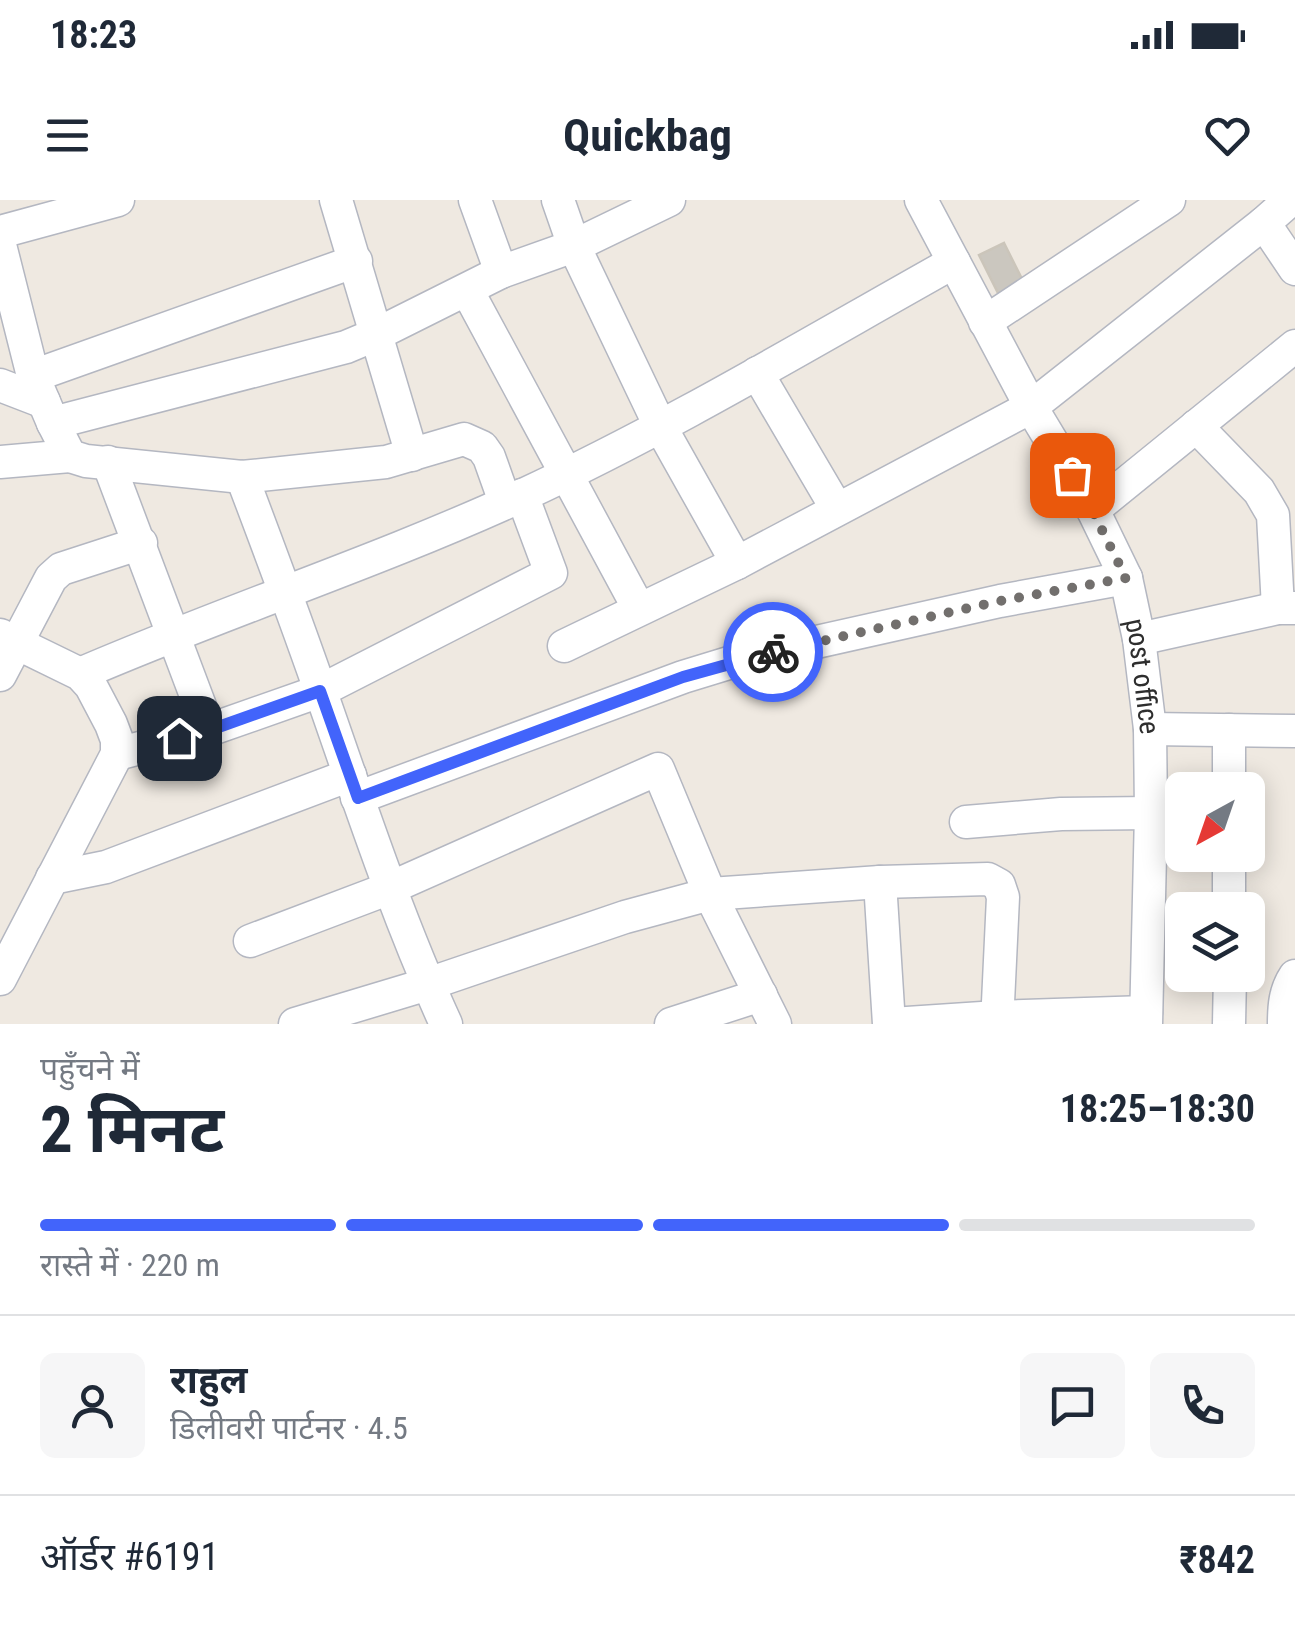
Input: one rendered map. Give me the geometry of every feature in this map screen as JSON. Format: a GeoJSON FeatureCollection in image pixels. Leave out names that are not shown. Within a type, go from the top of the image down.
{"type":"FeatureCollection","features":[{"type":"Feature","properties":{"kind":"street"},"geometry":{"type":"LineString","coordinates":[[0,232],[118,200]]}},
{"type":"Feature","properties":{"kind":"street"},"geometry":{"type":"LineString","coordinates":[[336,200],[412,456]]}},
{"type":"Feature","properties":{"kind":"street"},"geometry":{"type":"LineString","coordinates":[[475,200],[501,272]]}},
{"type":"Feature","properties":{"kind":"street"},"geometry":{"type":"LineString","coordinates":[[558,200],[574,246],[660,426],[737,562]]}},
{"type":"Feature","properties":{"kind":"street"},"geometry":{"type":"LineString","coordinates":[[0,384],[43,400],[346,347],[501,272],[574,246],[669,200]]}},
{"type":"Feature","properties":{"kind":"street","name":"post office"},"geometry":{"type":"LineString","coordinates":[[920,200],[1126,578],[1139,639],[1150,730],[1146,1018]]}},
{"type":"Feature","properties":{"kind":"street"},"geometry":{"type":"LineString","coordinates":[[564,646],[737,562],[1031,406],[1290,200]]}},
{"type":"Feature","properties":{"kind":"street"},"geometry":{"type":"LineString","coordinates":[[985,322],[1167,201]]}},
{"type":"Feature","properties":{"kind":"street"},"geometry":{"type":"LineString","coordinates":[[1264,223],[1295,269]]}},
{"type":"Feature","properties":{"kind":"street"},"geometry":{"type":"LineString","coordinates":[[0,245],[43,400],[70,456]]}},
{"type":"Feature","properties":{"kind":"street"},"geometry":{"type":"LineString","coordinates":[[43,400],[356,260]]}},
{"type":"Feature","properties":{"kind":"street"},"geometry":{"type":"LineString","coordinates":[[80,674],[286,594],[513,499],[660,426],[954,262]]}},
{"type":"Feature","properties":{"kind":"street"},"geometry":{"type":"LineString","coordinates":[[467,290],[639,609]]}},
{"type":"Feature","properties":{"kind":"street"},"geometry":{"type":"LineString","coordinates":[[1092,510],[1196,426],[1289,362]]}},
{"type":"Feature","properties":{"kind":"street"},"geometry":{"type":"LineString","coordinates":[[757,372],[837,509]]}},
{"type":"Feature","properties":{"kind":"street"},"geometry":{"type":"LineString","coordinates":[[1139,639],[1287,608],[1273,515],[1258,491],[1196,426]]}},
{"type":"Feature","properties":{"kind":"street"},"geometry":{"type":"LineString","coordinates":[[0,462],[70,456],[86,461],[242,477],[366,465],[412,456],[464,439],[482,447],[489,457],[551,572],[320,691],[210,730],[117,754]]}},
{"type":"Feature","properties":{"kind":"street"},"geometry":{"type":"LineString","coordinates":[[108,462],[210,730]]}},
{"type":"Feature","properties":{"kind":"street"},"geometry":{"type":"LineString","coordinates":[[242,477],[390,888],[446,1024]]}},
{"type":"Feature","properties":{"kind":"street"},"geometry":{"type":"LineString","coordinates":[[0,674],[8,638],[61,569],[140,543]]}},
{"type":"Feature","properties":{"kind":"street"},"geometry":{"type":"LineString","coordinates":[[52,878],[106,866],[745,658],[1000,601],[1126,578]]}},
{"type":"Feature","properties":{"kind":"street"},"geometry":{"type":"LineString","coordinates":[[0,978],[117,754],[111,724],[91,686],[80,674],[8,638]]}},
{"type":"Feature","properties":{"kind":"street"},"geometry":{"type":"LineString","coordinates":[[1150,730],[1295,731]]}},
{"type":"Feature","properties":{"kind":"street"},"geometry":{"type":"LineString","coordinates":[[1229,730],[1229,772]]}},
{"type":"Feature","properties":{"kind":"street"},"geometry":{"type":"LineString","coordinates":[[250,941],[390,888],[658,769],[710,894],[768,1009],[672,1024]]}},
{"type":"Feature","properties":{"kind":"street"},"geometry":{"type":"LineString","coordinates":[[966,822],[1060,814],[1151,813]]}},
{"type":"Feature","properties":{"kind":"street"},"geometry":{"type":"LineString","coordinates":[[295,1024],[625,917],[710,894],[988,879],[999,886],[1003,898],[997,1020]]}},
{"type":"Feature","properties":{"kind":"street"},"geometry":{"type":"LineString","coordinates":[[880,882],[890,1024],[1146,1018]]}},
{"type":"Feature","properties":{"kind":"street"},"geometry":{"type":"LineString","coordinates":[[1284,1024],[1284,1004],[1295,976]]}},
{"type":"Feature","properties":{"kind":"street"},"geometry":{"type":"LineString","coordinates":[[1229,1024],[1230,992]]}},
{"type":"Feature","properties":{"kind":"building"},"geometry":{"type":"Polygon","coordinates":[[[1004,243],[1025,285],[1000,297],[979,255],[1004,243]]]}},
{"type":"Feature","properties":{"kind":"way so far"},"geometry":{"type":"LineString","coordinates":[[773,652],[1000,601],[1126,578],[1072,475]]}},
{"type":"Feature","properties":{"kind":"route"},"geometry":{"type":"LineString","coordinates":[[179,738],[320,691],[358,798],[683,677],[773,652]]}}]}
